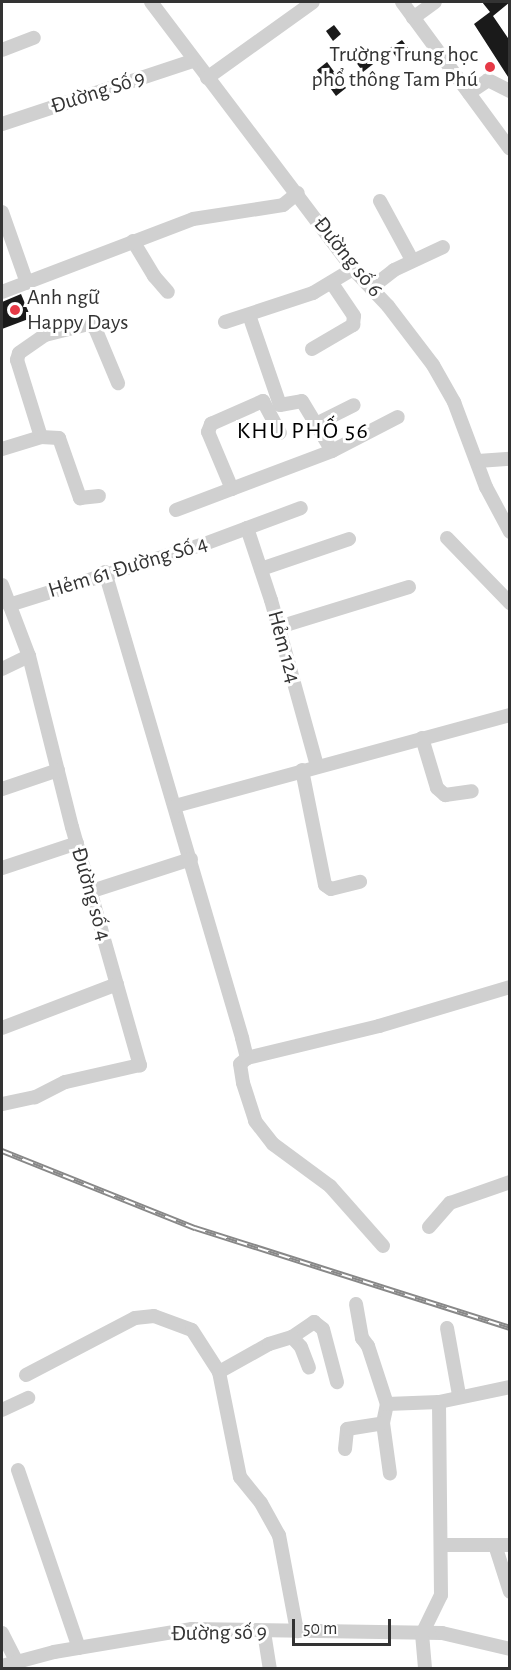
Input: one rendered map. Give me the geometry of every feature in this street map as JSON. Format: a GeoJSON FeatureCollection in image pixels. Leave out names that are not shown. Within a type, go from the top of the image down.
{"type":"FeatureCollection","features":[{"type":"Feature","properties":{"kind":"street","name":"Đường số 6"},"geometry":{"type":"LineString","coordinates":[[152,2],[352,269],[371,288],[433,365],[454,402],[486,487],[510,532]]}},
{"type":"Feature","properties":{"kind":"street"},"geometry":{"type":"LineString","coordinates":[[207,78],[313,2]]}},
{"type":"Feature","properties":{"kind":"street"},"geometry":{"type":"LineString","coordinates":[[402,2],[510,149]]}},
{"type":"Feature","properties":{"kind":"street"},"geometry":{"type":"LineString","coordinates":[[413,18],[435,2]]}},
{"type":"Feature","properties":{"kind":"street"},"geometry":{"type":"LineString","coordinates":[[2,50],[34,38]]}},
{"type":"Feature","properties":{"kind":"street","name":"Đường Số 9"},"geometry":{"type":"LineString","coordinates":[[2,124],[195,60]]}},
{"type":"Feature","properties":{"kind":"street"},"geometry":{"type":"LineString","coordinates":[[469,93],[488,80],[510,91]]}},
{"type":"Feature","properties":{"kind":"street"},"geometry":{"type":"LineString","coordinates":[[2,292],[193,219],[283,205],[297,193]]}},
{"type":"Feature","properties":{"kind":"street"},"geometry":{"type":"LineString","coordinates":[[381,201],[412,261]]}},
{"type":"Feature","properties":{"kind":"street"},"geometry":{"type":"LineString","coordinates":[[2,212],[27,283]]}},
{"type":"Feature","properties":{"kind":"street"},"geometry":{"type":"LineString","coordinates":[[133,241],[154,276],[168,292]]}},
{"type":"Feature","properties":{"kind":"street"},"geometry":{"type":"LineString","coordinates":[[371,288],[412,261],[443,247]]}},
{"type":"Feature","properties":{"kind":"street"},"geometry":{"type":"LineString","coordinates":[[225,322],[332,283],[352,269]]}},
{"type":"Feature","properties":{"kind":"street"},"geometry":{"type":"LineString","coordinates":[[312,350],[353,325],[354,316],[332,283]]}},
{"type":"Feature","properties":{"kind":"street"},"geometry":{"type":"LineString","coordinates":[[249,315],[280,405],[300,399],[332,451]]}},
{"type":"Feature","properties":{"kind":"street"},"geometry":{"type":"LineString","coordinates":[[41,437],[17,360],[20,353],[45,335],[88,324],[95,328],[118,383]]}},
{"type":"Feature","properties":{"kind":"street"},"geometry":{"type":"LineString","coordinates":[[232,489],[208,432],[211,424],[263,401],[280,434]]}},
{"type":"Feature","properties":{"kind":"street"},"geometry":{"type":"LineString","coordinates":[[316,424],[354,405]]}},
{"type":"Feature","properties":{"kind":"street"},"geometry":{"type":"LineString","coordinates":[[176,510],[332,451],[398,417]]}},
{"type":"Feature","properties":{"kind":"street"},"geometry":{"type":"LineString","coordinates":[[2,449],[41,437],[59,438],[80,498],[99,496]]}},
{"type":"Feature","properties":{"kind":"street"},"geometry":{"type":"LineString","coordinates":[[478,461],[510,459]]}},
{"type":"Feature","properties":{"kind":"street","name":"Hẻm 61 Đường Số 4"},"geometry":{"type":"LineString","coordinates":[[9,605],[105,572],[247,528],[301,508]]}},
{"type":"Feature","properties":{"kind":"street","name":"Hẻm 124"},"geometry":{"type":"LineString","coordinates":[[247,528],[279,627],[317,766]]}},
{"type":"Feature","properties":{"kind":"street"},"geometry":{"type":"LineString","coordinates":[[447,538],[510,603]]}},
{"type":"Feature","properties":{"kind":"street"},"geometry":{"type":"LineString","coordinates":[[261,569],[349,539]]}},
{"type":"Feature","properties":{"kind":"street"},"geometry":{"type":"LineString","coordinates":[[105,572],[191,859],[247,1058]]}},
{"type":"Feature","properties":{"kind":"street"},"geometry":{"type":"LineString","coordinates":[[279,627],[409,587]]}},
{"type":"Feature","properties":{"kind":"street","name":"Đường số 4"},"geometry":{"type":"LineString","coordinates":[[2,589],[29,656],[77,843],[140,1065],[65,1082],[35,1097],[2,1104]]}},
{"type":"Feature","properties":{"kind":"street"},"geometry":{"type":"LineString","coordinates":[[2,669],[29,656]]}},
{"type":"Feature","properties":{"kind":"street"},"geometry":{"type":"LineString","coordinates":[[175,806],[510,715]]}},
{"type":"Feature","properties":{"kind":"street"},"geometry":{"type":"LineString","coordinates":[[422,738],[438,788],[445,795],[472,791]]}},
{"type":"Feature","properties":{"kind":"street"},"geometry":{"type":"LineString","coordinates":[[2,789],[58,770]]}},
{"type":"Feature","properties":{"kind":"street"},"geometry":{"type":"LineString","coordinates":[[302,770],[325,885],[331,889],[360,882]]}},
{"type":"Feature","properties":{"kind":"street"},"geometry":{"type":"LineString","coordinates":[[2,868],[77,843]]}},
{"type":"Feature","properties":{"kind":"street"},"geometry":{"type":"LineString","coordinates":[[92,891],[191,859]]}},
{"type":"Feature","properties":{"kind":"street"},"geometry":{"type":"LineString","coordinates":[[2,1028],[117,984]]}},
{"type":"Feature","properties":{"kind":"street"},"geometry":{"type":"LineString","coordinates":[[383,1246],[330,1186],[273,1144],[255,1121],[243,1083],[240,1064],[247,1058],[379,1026],[510,987]]}},
{"type":"Feature","properties":{"kind":"street"},"geometry":{"type":"LineString","coordinates":[[429,1227],[450,1203],[510,1182]]}},
{"type":"Feature","properties":{"kind":"street"},"geometry":{"type":"LineString","coordinates":[[356,1304],[362,1338],[368,1346],[387,1404],[383,1423],[390,1474]]}},
{"type":"Feature","properties":{"kind":"street"},"geometry":{"type":"LineString","coordinates":[[26,1375],[135,1318],[154,1316],[192,1330],[219,1372],[240,1478],[279,1535],[297,1631]]}},
{"type":"Feature","properties":{"kind":"street"},"geometry":{"type":"LineString","coordinates":[[219,1372],[269,1344],[292,1337],[314,1323],[323,1329],[337,1382]]}},
{"type":"Feature","properties":{"kind":"street"},"geometry":{"type":"LineString","coordinates":[[447,1328],[459,1395]]}},
{"type":"Feature","properties":{"kind":"street"},"geometry":{"type":"LineString","coordinates":[[292,1337],[301,1347],[309,1368]]}},
{"type":"Feature","properties":{"kind":"street"},"geometry":{"type":"LineString","coordinates":[[387,1404],[439,1402],[459,1395],[510,1388]]}},
{"type":"Feature","properties":{"kind":"street"},"geometry":{"type":"LineString","coordinates":[[2,1410],[28,1398]]}},
{"type":"Feature","properties":{"kind":"street"},"geometry":{"type":"LineString","coordinates":[[425,1668],[422,1634],[441,1595],[443,1545],[439,1402]]}},
{"type":"Feature","properties":{"kind":"street"},"geometry":{"type":"LineString","coordinates":[[345,1449],[347,1429],[383,1423]]}},
{"type":"Feature","properties":{"kind":"street"},"geometry":{"type":"LineString","coordinates":[[18,1470],[79,1648]]}},
{"type":"Feature","properties":{"kind":"street"},"geometry":{"type":"LineString","coordinates":[[443,1545],[510,1545]]}},
{"type":"Feature","properties":{"kind":"street"},"geometry":{"type":"LineString","coordinates":[[495,1545],[510,1592]]}},
{"type":"Feature","properties":{"kind":"street","name":"Đường số 9"},"geometry":{"type":"LineString","coordinates":[[2,1666],[16,1660],[192,1629],[264,1632],[442,1633],[510,1649]]}},
{"type":"Feature","properties":{"kind":"street"},"geometry":{"type":"LineString","coordinates":[[264,1632],[270,1668]]}},
{"type":"Feature","properties":{"kind":"street"},"geometry":{"type":"LineString","coordinates":[[2,1633],[16,1660]]}},
{"type":"Feature","properties":{"kind":"building"},"geometry":{"type":"Polygon","coordinates":[[[482,2],[510,2],[493,16],[510,41],[510,80],[474,24],[490,12],[482,2]]]}},
{"type":"Feature","properties":{"kind":"building"},"geometry":{"type":"Polygon","coordinates":[[[334,25],[341,34],[333,41],[326,31],[334,25]]]}},
{"type":"Feature","properties":{"kind":"building"},"geometry":{"type":"Polygon","coordinates":[[[402,40],[411,52],[399,61],[390,48],[402,40]]]}},
{"type":"Feature","properties":{"kind":"building"},"geometry":{"type":"Polygon","coordinates":[[[367,48],[377,61],[363,72],[353,58],[367,48]]]}},
{"type":"Feature","properties":{"kind":"building"},"geometry":{"type":"Polygon","coordinates":[[[327,62],[346,88],[336,96],[317,70],[327,62]]]}},
{"type":"Feature","properties":{"kind":"building","name":"Anh ngữ Happy Days"},"geometry":{"type":"Polygon","coordinates":[[[21,294],[31,318],[2,329],[2,302],[21,294]]]}},
{"type":"Feature","properties":{"kind":"railway"},"geometry":{"type":"LineString","coordinates":[[2,1151],[195,1228],[510,1328]]}},
{"type":"Feature","properties":{"kind":"place","name":"Trường Trung học phổ thông Tam Phú"},"geometry":{"type":"Point","coordinates":[490,67]}},
{"type":"Feature","properties":{"kind":"place","name":"Anh ngữ Happy Days"},"geometry":{"type":"Point","coordinates":[15,310]}},
{"type":"Feature","properties":{"kind":"district","name":"KHU PHỐ 56"},"geometry":{"type":"Point","coordinates":[303,432]}}]}
